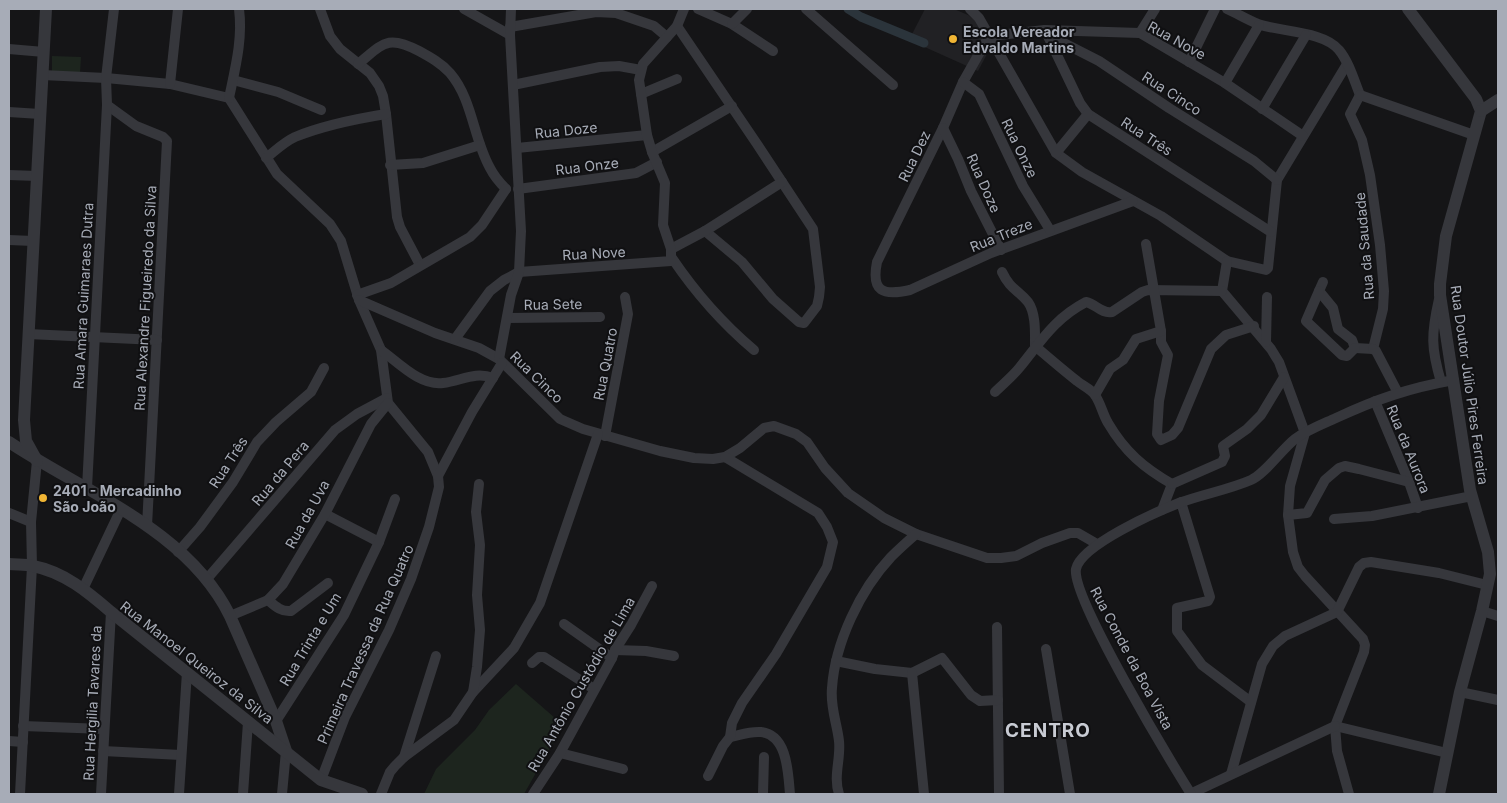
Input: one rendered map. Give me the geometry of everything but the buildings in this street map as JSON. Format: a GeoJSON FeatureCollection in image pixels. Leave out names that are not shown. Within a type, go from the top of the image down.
{"type":"FeatureCollection","features":[{"type":"Feature","properties":{"kind":"street"},"geometry":{"type":"LineString","coordinates":[[20,794],[32,566],[31,522],[37,460],[26,442],[24,420],[46,9]]}},
{"type":"Feature","properties":{"kind":"street"},"geometry":{"type":"LineString","coordinates":[[107,105],[106,78],[114,9]]}},
{"type":"Feature","properties":{"kind":"street"},"geometry":{"type":"LineString","coordinates":[[170,84],[178,9]]}},
{"type":"Feature","properties":{"kind":"street"},"geometry":{"type":"LineString","coordinates":[[228,98],[238,51],[241,24],[239,9]]}},
{"type":"Feature","properties":{"kind":"street"},"geometry":{"type":"LineString","coordinates":[[320,9],[330,36],[340,48],[370,73],[383,96],[397,217],[400,227],[420,265]]}},
{"type":"Feature","properties":{"kind":"street"},"geometry":{"type":"LineString","coordinates":[[464,9],[510,31],[596,12],[616,13],[654,26],[667,37]]}},
{"type":"Feature","properties":{"kind":"street"},"geometry":{"type":"LineString","coordinates":[[438,476],[472,412],[493,378],[500,361],[506,318],[519,272],[521,228],[510,31],[511,9]]}},
{"type":"Feature","properties":{"kind":"street"},"geometry":{"type":"LineString","coordinates":[[684,9],[677,26],[643,64],[639,80],[647,135],[665,183],[664,225],[672,256],[690,285],[736,334],[754,350]]}},
{"type":"Feature","properties":{"kind":"street"},"geometry":{"type":"LineString","coordinates":[[698,9],[732,24],[773,51]]}},
{"type":"Feature","properties":{"kind":"street"},"geometry":{"type":"LineString","coordinates":[[732,24],[746,9]]}},
{"type":"Feature","properties":{"kind":"street"},"geometry":{"type":"LineString","coordinates":[[806,9],[893,85]]}},
{"type":"Feature","properties":{"kind":"street"},"geometry":{"type":"LineString","coordinates":[[970,9],[979,18],[1056,153],[1082,172],[1132,202],[1161,216],[1227,261],[1268,270],[1277,180],[1347,64]]}},
{"type":"Feature","properties":{"kind":"street"},"geometry":{"type":"LineString","coordinates":[[1140,33],[1155,9]]}},
{"type":"Feature","properties":{"kind":"street"},"geometry":{"type":"LineString","coordinates":[[1189,62],[1215,9]]}},
{"type":"Feature","properties":{"kind":"street"},"geometry":{"type":"LineString","coordinates":[[1228,9],[1259,24],[1330,42],[1338,48],[1360,95],[1474,135]]}},
{"type":"Feature","properties":{"kind":"street"},"geometry":{"type":"LineString","coordinates":[[1408,9],[1476,99],[1481,111],[1498,100]]}},
{"type":"Feature","properties":{"kind":"street"},"geometry":{"type":"LineString","coordinates":[[1225,83],[1259,24]]}},
{"type":"Feature","properties":{"kind":"street"},"geometry":{"type":"LineString","coordinates":[[677,26],[809,222],[814,238],[820,287],[817,306],[804,323],[800,322],[773,299],[742,262],[705,231]]}},
{"type":"Feature","properties":{"kind":"street","name":"Rua Nove"},"geometry":{"type":"LineString","coordinates":[[988,36],[1047,32],[1140,33],[1225,83],[1303,136]]}},
{"type":"Feature","properties":{"kind":"street","name":"Rua Três"},"geometry":{"type":"LineString","coordinates":[[1047,32],[1080,102],[1088,114],[1271,232]]}},
{"type":"Feature","properties":{"kind":"street","name":"Rua Cinco"},"geometry":{"type":"LineString","coordinates":[[1047,32],[1099,61],[1168,108],[1254,161],[1277,180]]}},
{"type":"Feature","properties":{"kind":"street"},"geometry":{"type":"LineString","coordinates":[[1262,109],[1306,35]]}},
{"type":"Feature","properties":{"kind":"street","name":"Rua Dez"},"geometry":{"type":"LineString","coordinates":[[882,290],[875,279],[878,262],[943,128],[963,82],[988,36]]}},
{"type":"Feature","properties":{"kind":"street"},"geometry":{"type":"LineString","coordinates":[[358,64],[382,44],[394,41],[407,45],[435,59],[450,72],[461,90],[480,146],[490,168],[506,189],[482,225],[470,236],[391,283],[358,298]]}},
{"type":"Feature","properties":{"kind":"street"},"geometry":{"type":"LineString","coordinates":[[9,49],[44,52]]}},
{"type":"Feature","properties":{"kind":"street"},"geometry":{"type":"LineString","coordinates":[[513,85],[600,67],[619,66],[641,70]]}},
{"type":"Feature","properties":{"kind":"street"},"geometry":{"type":"LineString","coordinates":[[42,75],[170,84],[228,98],[277,174],[336,232],[358,298],[382,350],[388,401],[423,444],[438,476]]}},
{"type":"Feature","properties":{"kind":"street"},"geometry":{"type":"LineString","coordinates":[[641,94],[676,79]]}},
{"type":"Feature","properties":{"kind":"street"},"geometry":{"type":"LineString","coordinates":[[232,80],[278,92],[321,110]]}},
{"type":"Feature","properties":{"kind":"street","name":"Rua Onze"},"geometry":{"type":"LineString","coordinates":[[963,82],[978,92],[1023,186],[1050,230]]}},
{"type":"Feature","properties":{"kind":"street","name":"Rua da Saudade"},"geometry":{"type":"LineString","coordinates":[[1360,95],[1350,114],[1362,140],[1370,175],[1380,245],[1384,291],[1383,308],[1373,349]]}},
{"type":"Feature","properties":{"kind":"street","name":"Rua Amara Guimaraes Dutra"},"geometry":{"type":"LineString","coordinates":[[87,488],[107,105]]}},
{"type":"Feature","properties":{"kind":"street","name":"Rua Alexandre Figueiredo da Silva"},"geometry":{"type":"LineString","coordinates":[[107,105],[136,126],[164,137],[167,142],[147,526]]}},
{"type":"Feature","properties":{"kind":"street"},"geometry":{"type":"LineString","coordinates":[[652,152],[732,106]]}},
{"type":"Feature","properties":{"kind":"street","name":"Rua Doutor Júlio Pires Ferreira"},"geometry":{"type":"LineString","coordinates":[[1439,794],[1460,692],[1490,574],[1490,561],[1472,496],[1440,295],[1446,236],[1481,111]]}},
{"type":"Feature","properties":{"kind":"street"},"geometry":{"type":"LineString","coordinates":[[9,112],[40,114]]}},
{"type":"Feature","properties":{"kind":"street"},"geometry":{"type":"LineString","coordinates":[[266,158],[293,138],[345,121],[386,114]]}},
{"type":"Feature","properties":{"kind":"street"},"geometry":{"type":"LineString","coordinates":[[1056,153],[1088,114]]}},
{"type":"Feature","properties":{"kind":"street","name":"Rua Doze"},"geometry":{"type":"LineString","coordinates":[[943,128],[971,191],[1001,250]]}},
{"type":"Feature","properties":{"kind":"street","name":"Rua Doze"},"geometry":{"type":"LineString","coordinates":[[517,148],[647,135]]}},
{"type":"Feature","properties":{"kind":"street"},"geometry":{"type":"LineString","coordinates":[[390,165],[423,163],[480,146]]}},
{"type":"Feature","properties":{"kind":"street","name":"Rua Onze"},"geometry":{"type":"LineString","coordinates":[[506,189],[636,173],[657,162]]}},
{"type":"Feature","properties":{"kind":"street"},"geometry":{"type":"LineString","coordinates":[[9,175],[37,176]]}},
{"type":"Feature","properties":{"kind":"street","name":"Rua Nove"},"geometry":{"type":"LineString","coordinates":[[519,272],[672,256],[705,231],[782,182]]}},
{"type":"Feature","properties":{"kind":"street","name":"Rua Treze"},"geometry":{"type":"LineString","coordinates":[[882,290],[887,293],[896,293],[910,290],[1050,230],[1132,202]]}},
{"type":"Feature","properties":{"kind":"street"},"geometry":{"type":"LineString","coordinates":[[9,240],[33,241]]}},
{"type":"Feature","properties":{"kind":"street"},"geometry":{"type":"LineString","coordinates":[[1146,244],[1162,342],[1168,355],[1159,401],[1157,434],[1161,440],[1172,435],[1178,428],[1211,349],[1226,335],[1254,326]]}},
{"type":"Feature","properties":{"kind":"street"},"geometry":{"type":"LineString","coordinates":[[1222,291],[1227,261]]}},
{"type":"Feature","properties":{"kind":"street"},"geometry":{"type":"LineString","coordinates":[[455,339],[490,291],[504,280],[519,272]]}},
{"type":"Feature","properties":{"kind":"street"},"geometry":{"type":"LineString","coordinates":[[1002,272],[1008,284],[1031,307],[1035,346],[1095,395],[1115,434],[1145,468],[1172,484]]}},
{"type":"Feature","properties":{"kind":"street"},"geometry":{"type":"LineString","coordinates":[[1355,348],[1352,340],[1338,329],[1333,308],[1321,286],[1306,321],[1342,355],[1347,356],[1355,348],[1373,349],[1376,351],[1398,393]]}},
{"type":"Feature","properties":{"kind":"street"},"geometry":{"type":"LineString","coordinates":[[995,392],[1020,368],[1035,346],[1067,314],[1086,302],[1091,303],[1103,312],[1112,312],[1142,292],[1154,290],[1222,291],[1254,326],[1278,362],[1304,433],[1290,486],[1288,515],[1293,552],[1298,567],[1363,639],[1365,645],[1335,726],[1337,751],[1344,782],[1349,794]]}},
{"type":"Feature","properties":{"kind":"street"},"geometry":{"type":"LineString","coordinates":[[1440,295],[1434,320],[1433,350],[1441,382]]}},
{"type":"Feature","properties":{"kind":"street","name":"Rua Quatro"},"geometry":{"type":"LineString","coordinates":[[404,757],[454,720],[473,692],[514,648],[540,604],[602,435],[628,314],[625,297]]}},
{"type":"Feature","properties":{"kind":"street"},"geometry":{"type":"LineString","coordinates":[[1266,342],[1267,297]]}},
{"type":"Feature","properties":{"kind":"street","name":"Rua Cinco"},"geometry":{"type":"LineString","coordinates":[[358,298],[435,334],[479,348],[500,361],[560,419],[583,430],[694,458],[713,459],[725,456]]}},
{"type":"Feature","properties":{"kind":"street","name":"Rua Sete"},"geometry":{"type":"LineString","coordinates":[[506,318],[600,317]]}},
{"type":"Feature","properties":{"kind":"street"},"geometry":{"type":"LineString","coordinates":[[1095,395],[1110,369],[1123,360],[1136,339],[1161,331]]}},
{"type":"Feature","properties":{"kind":"street"},"geometry":{"type":"LineString","coordinates":[[28,334],[157,340]]}},
{"type":"Feature","properties":{"kind":"street"},"geometry":{"type":"LineString","coordinates":[[382,350],[414,375],[434,383],[442,384],[481,374],[493,378]]}},
{"type":"Feature","properties":{"kind":"street","name":"Rua Três"},"geometry":{"type":"LineString","coordinates":[[178,552],[200,527],[233,482],[257,442],[276,422],[312,392],[324,368]]}},
{"type":"Feature","properties":{"kind":"street"},"geometry":{"type":"LineString","coordinates":[[1162,510],[1172,484],[1222,462],[1225,456],[1223,446],[1247,429],[1261,415],[1284,377]]}},
{"type":"Feature","properties":{"kind":"street","name":"Rua Conde da Boa Vista"},"geometry":{"type":"LineString","coordinates":[[1191,794],[1095,624],[1078,584],[1077,568],[1080,559],[1097,544],[1162,510],[1181,502],[1254,479],[1296,438],[1304,433],[1375,401],[1398,393],[1454,380]]}},
{"type":"Feature","properties":{"kind":"street","name":"Rua da Uva"},"geometry":{"type":"LineString","coordinates":[[230,616],[268,600],[282,584],[325,514],[371,424],[388,401]]}},
{"type":"Feature","properties":{"kind":"street","name":"Rua da Pera"},"geometry":{"type":"LineString","coordinates":[[206,580],[335,430],[358,414],[388,401]]}},
{"type":"Feature","properties":{"kind":"street","name":"Rua da Aurora"},"geometry":{"type":"LineString","coordinates":[[1375,401],[1418,508]]}},
{"type":"Feature","properties":{"kind":"street"},"geometry":{"type":"LineString","coordinates":[[24,420],[18,432],[9,440],[37,460],[87,488],[147,526],[178,552],[206,580],[216,594],[230,616],[274,717],[286,751],[282,794]]}},
{"type":"Feature","properties":{"kind":"street"},"geometry":{"type":"LineString","coordinates":[[708,776],[723,746],[730,737],[732,724],[742,703],[776,654],[827,567],[833,542],[827,527],[818,514],[725,456],[740,448],[764,428],[774,426],[796,434],[807,442],[825,468],[848,493],[884,518],[916,534],[987,558],[1016,556],[1042,543],[1070,533],[1078,533],[1097,544]]}},
{"type":"Feature","properties":{"kind":"street"},"geometry":{"type":"LineString","coordinates":[[1288,515],[1307,512],[1325,480],[1338,468],[1345,466],[1409,482]]}},
{"type":"Feature","properties":{"kind":"street","name":"Primeira Travessa da Rua Quatro"},"geometry":{"type":"LineString","coordinates":[[321,780],[345,717],[389,630],[411,579],[430,527],[438,487],[438,476]]}},
{"type":"Feature","properties":{"kind":"street"},"geometry":{"type":"LineString","coordinates":[[473,692],[479,644],[477,595],[480,545],[476,512],[479,484]]}},
{"type":"Feature","properties":{"kind":"street"},"geometry":{"type":"LineString","coordinates":[[1334,519],[1372,516],[1472,496]]}},
{"type":"Feature","properties":{"kind":"street","name":"Rua Trinta e Um"},"geometry":{"type":"LineString","coordinates":[[274,717],[344,615],[379,542],[396,499]]}},
{"type":"Feature","properties":{"kind":"street"},"geometry":{"type":"LineString","coordinates":[[1181,502],[1210,597],[1208,601],[1177,608],[1177,631],[1202,665],[1251,702]]}},
{"type":"Feature","properties":{"kind":"street"},"geometry":{"type":"LineString","coordinates":[[83,589],[121,509]]}},
{"type":"Feature","properties":{"kind":"street"},"geometry":{"type":"LineString","coordinates":[[9,513],[31,522]]}},
{"type":"Feature","properties":{"kind":"street"},"geometry":{"type":"LineString","coordinates":[[325,514],[379,542]]}},
{"type":"Feature","properties":{"kind":"street"},"geometry":{"type":"LineString","coordinates":[[839,794],[836,783],[840,741],[832,710],[832,688],[836,661],[844,635],[857,605],[890,558],[916,534]]}},
{"type":"Feature","properties":{"kind":"street"},"geometry":{"type":"LineString","coordinates":[[1231,774],[1262,664],[1267,654],[1273,646],[1286,636],[1337,612],[1359,567],[1364,563],[1371,562],[1419,569],[1487,585]]}},
{"type":"Feature","properties":{"kind":"street","name":"Rua Manoel Queiroz da Silva"},"geometry":{"type":"LineString","coordinates":[[9,564],[32,566],[50,571],[70,580],[321,780],[362,794]]}},
{"type":"Feature","properties":{"kind":"street"},"geometry":{"type":"LineString","coordinates":[[268,600],[286,612],[291,611],[328,583]]}},
{"type":"Feature","properties":{"kind":"street","name":"Rua Antônio Custódio de Lima"},"geometry":{"type":"LineString","coordinates":[[533,794],[560,753],[652,586]]}},
{"type":"Feature","properties":{"kind":"street"},"geometry":{"type":"LineString","coordinates":[[1482,611],[1498,616]]}},
{"type":"Feature","properties":{"kind":"street","name":"Rua Hergilia Tavares da"},"geometry":{"type":"LineString","coordinates":[[101,794],[111,612]]}},
{"type":"Feature","properties":{"kind":"street"},"geometry":{"type":"LineString","coordinates":[[564,624],[614,654],[646,651],[674,656]]}},
{"type":"Feature","properties":{"kind":"street"},"geometry":{"type":"LineString","coordinates":[[997,627],[999,794]]}},
{"type":"Feature","properties":{"kind":"street"},"geometry":{"type":"LineString","coordinates":[[1046,649],[1070,794]]}},
{"type":"Feature","properties":{"kind":"street"},"geometry":{"type":"LineString","coordinates":[[381,794],[390,772],[404,757],[436,656]]}},
{"type":"Feature","properties":{"kind":"street"},"geometry":{"type":"LineString","coordinates":[[532,664],[540,657],[544,657],[594,689]]}},
{"type":"Feature","properties":{"kind":"street"},"geometry":{"type":"LineString","coordinates":[[836,661],[912,674],[942,658],[971,695],[980,701],[998,700]]}},
{"type":"Feature","properties":{"kind":"street"},"geometry":{"type":"LineString","coordinates":[[179,794],[187,672]]}},
{"type":"Feature","properties":{"kind":"street"},"geometry":{"type":"LineString","coordinates":[[912,674],[924,794]]}},
{"type":"Feature","properties":{"kind":"street"},"geometry":{"type":"LineString","coordinates":[[1460,692],[1498,700]]}},
{"type":"Feature","properties":{"kind":"street"},"geometry":{"type":"LineString","coordinates":[[243,794],[248,722],[259,724],[274,717]]}},
{"type":"Feature","properties":{"kind":"street"},"geometry":{"type":"LineString","coordinates":[[23,726],[104,729]]}},
{"type":"Feature","properties":{"kind":"street"},"geometry":{"type":"LineString","coordinates":[[1191,794],[1204,791],[1231,774],[1335,726],[1446,753]]}},
{"type":"Feature","properties":{"kind":"street"},"geometry":{"type":"LineString","coordinates":[[730,737],[752,732],[762,732],[770,735],[781,748],[786,760],[790,794]]}},
{"type":"Feature","properties":{"kind":"street"},"geometry":{"type":"LineString","coordinates":[[9,741],[23,742]]}},
{"type":"Feature","properties":{"kind":"street"},"geometry":{"type":"LineString","coordinates":[[104,751],[181,755]]}},
{"type":"Feature","properties":{"kind":"street"},"geometry":{"type":"LineString","coordinates":[[560,753],[623,769]]}},
{"type":"Feature","properties":{"kind":"street"},"geometry":{"type":"LineString","coordinates":[[762,794],[764,757]]}},
{"type":"Feature","properties":{"kind":"street"},"geometry":{"type":"LineString","coordinates":[[1344,782],[1344,794]]}},
{"type":"Feature","properties":{"kind":"shaded area","name":"Escola Vereador Edvaldo Martins"},"geometry":{"type":"Polygon","coordinates":[[[925,9],[954,9],[968,15],[996,37],[978,71],[909,40],[925,9]]]}},
{"type":"Feature","properties":{"kind":"shaded area"},"geometry":{"type":"Polygon","coordinates":[[[52,56],[81,57],[80,73],[52,72],[52,56]]]}},
{"type":"Feature","properties":{"kind":"shaded area"},"geometry":{"type":"Polygon","coordinates":[[[516,684],[563,725],[524,794],[424,794],[436,769],[475,730],[489,710],[516,684]]]}},
{"type":"Feature","properties":{"kind":"waterway"},"geometry":{"type":"LineString","coordinates":[[848,9],[861,17],[924,43]]}},
{"type":"Feature","properties":{"kind":"place","name":"Escola Vereador Edvaldo Martins"},"geometry":{"type":"Point","coordinates":[953,39]}},
{"type":"Feature","properties":{"kind":"place","name":"2401 - Mercadinho São João"},"geometry":{"type":"Point","coordinates":[43,498]}},
{"type":"Feature","properties":{"kind":"district","name":"CENTRO"},"geometry":{"type":"Point","coordinates":[1048,730]}}]}
